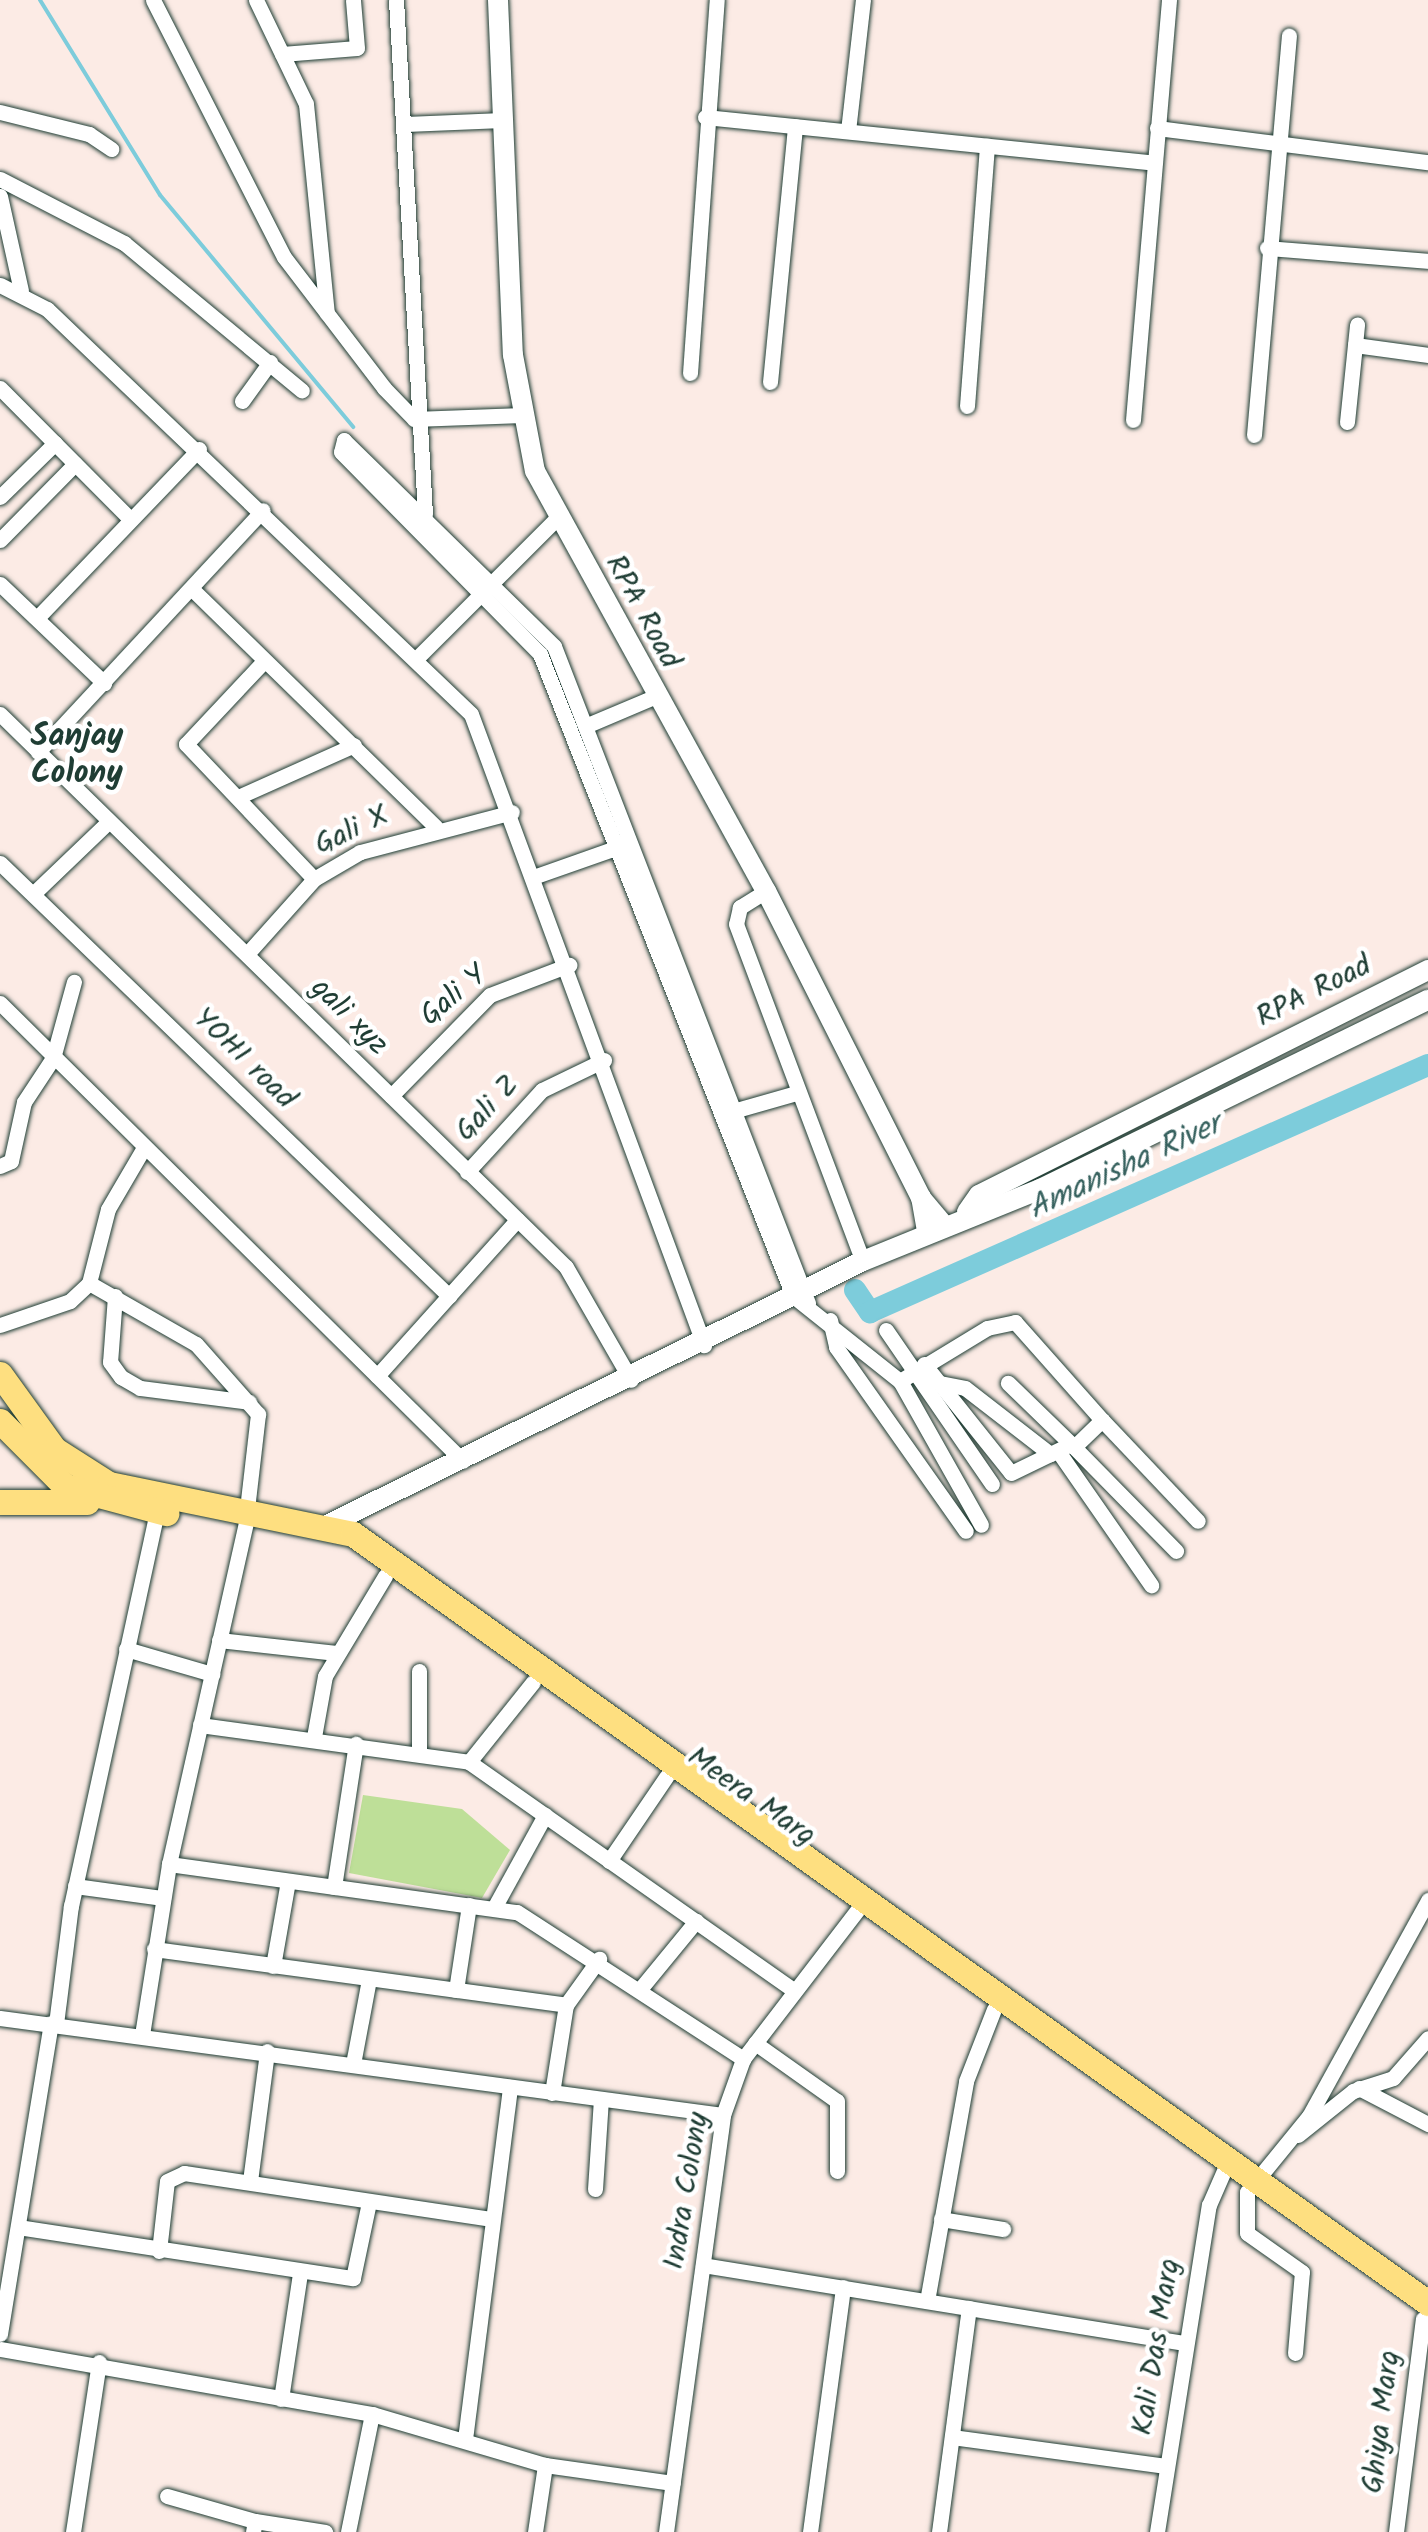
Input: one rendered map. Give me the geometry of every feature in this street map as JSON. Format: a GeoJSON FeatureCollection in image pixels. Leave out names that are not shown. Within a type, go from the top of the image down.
{"type":"FeatureCollection","features":[{"type":"Feature","properties":{"kind":"main road"},"geometry":{"type":"LineString","coordinates":[[0,1374],[9,1426]]}},
{"type":"Feature","properties":{"kind":"main road","name":"Meera Marg"},"geometry":{"type":"LineString","coordinates":[[9,1426],[65,1486],[107,1504],[157,1512],[247,1515]]}},
{"type":"Feature","properties":{"kind":"main road","name":"Meera Marg"},"geometry":{"type":"LineString","coordinates":[[9,1426],[109,1484],[320,1529],[860,1906],[1252,2185],[1426,2315]]}},
{"type":"Feature","properties":{"kind":"main road"},"geometry":{"type":"LineString","coordinates":[[0,1502],[107,1504]]}},
{"type":"Feature","properties":{"kind":"main road","name":"Meera Marg"},"geometry":{"type":"LineString","coordinates":[[320,1529],[666,1777],[860,1906],[994,2009],[1225,2166]]}},
{"type":"Feature","properties":{"kind":"street"},"geometry":{"type":"LineString","coordinates":[[153,0],[284,257],[414,419]]}},
{"type":"Feature","properties":{"kind":"street"},"geometry":{"type":"LineString","coordinates":[[256,0],[310,124],[327,313]]}},
{"type":"Feature","properties":{"kind":"street"},"geometry":{"type":"LineString","coordinates":[[282,54],[358,48],[353,0]]}},
{"type":"Feature","properties":{"kind":"street"},"geometry":{"type":"LineString","coordinates":[[396,0],[407,124],[414,419],[425,538]]}},
{"type":"Feature","properties":{"kind":"street","name":"RPA Road"},"geometry":{"type":"LineString","coordinates":[[498,0],[501,120],[522,415],[556,519],[766,891],[935,1227]]}},
{"type":"Feature","properties":{"kind":"street"},"geometry":{"type":"LineString","coordinates":[[690,373],[716,0]]}},
{"type":"Feature","properties":{"kind":"street"},"geometry":{"type":"LineString","coordinates":[[848,131],[863,0]]}},
{"type":"Feature","properties":{"kind":"street"},"geometry":{"type":"LineString","coordinates":[[1133,420],[1170,0]]}},
{"type":"Feature","properties":{"kind":"street"},"geometry":{"type":"LineString","coordinates":[[1254,436],[1266,248],[1289,36]]}},
{"type":"Feature","properties":{"kind":"street"},"geometry":{"type":"LineString","coordinates":[[0,112],[89,134],[111,149]]}},
{"type":"Feature","properties":{"kind":"street"},"geometry":{"type":"LineString","coordinates":[[705,117],[1154,163]]}},
{"type":"Feature","properties":{"kind":"street"},"geometry":{"type":"LineString","coordinates":[[407,124],[501,120]]}},
{"type":"Feature","properties":{"kind":"street"},"geometry":{"type":"LineString","coordinates":[[770,382],[795,126]]}},
{"type":"Feature","properties":{"kind":"street"},"geometry":{"type":"LineString","coordinates":[[1157,128],[1428,162]]}},
{"type":"Feature","properties":{"kind":"street"},"geometry":{"type":"LineString","coordinates":[[967,406],[986,146]]}},
{"type":"Feature","properties":{"kind":"street"},"geometry":{"type":"LineString","coordinates":[[0,180],[124,242],[302,390]]}},
{"type":"Feature","properties":{"kind":"street"},"geometry":{"type":"LineString","coordinates":[[0,196],[21,291]]}},
{"type":"Feature","properties":{"kind":"street"},"geometry":{"type":"LineString","coordinates":[[1266,248],[1428,261]]}},
{"type":"Feature","properties":{"kind":"street"},"geometry":{"type":"LineString","coordinates":[[0,285],[21,291],[198,449],[471,714],[569,965],[704,1344]]}},
{"type":"Feature","properties":{"kind":"street"},"geometry":{"type":"LineString","coordinates":[[1347,422],[1357,325]]}},
{"type":"Feature","properties":{"kind":"street"},"geometry":{"type":"LineString","coordinates":[[1355,345],[1428,354]]}},
{"type":"Feature","properties":{"kind":"street"},"geometry":{"type":"LineString","coordinates":[[242,400],[270,362]]}},
{"type":"Feature","properties":{"kind":"street"},"geometry":{"type":"LineString","coordinates":[[0,388],[130,519]]}},
{"type":"Feature","properties":{"kind":"street"},"geometry":{"type":"LineString","coordinates":[[414,419],[522,415]]}},
{"type":"Feature","properties":{"kind":"street"},"geometry":{"type":"LineString","coordinates":[[486,587],[425,538],[340,444],[353,440],[425,514],[557,669],[590,724],[626,844]]}},
{"type":"Feature","properties":{"kind":"street"},"geometry":{"type":"LineString","coordinates":[[0,497],[55,443]]}},
{"type":"Feature","properties":{"kind":"street"},"geometry":{"type":"LineString","coordinates":[[37,618],[198,449]]}},
{"type":"Feature","properties":{"kind":"street"},"geometry":{"type":"LineString","coordinates":[[0,540],[75,464]]}},
{"type":"Feature","properties":{"kind":"street"},"geometry":{"type":"LineString","coordinates":[[38,752],[193,590],[263,510]]}},
{"type":"Feature","properties":{"kind":"street"},"geometry":{"type":"LineString","coordinates":[[417,658],[556,519]]}},
{"type":"Feature","properties":{"kind":"street"},"geometry":{"type":"LineString","coordinates":[[0,584],[104,683]]}},
{"type":"Feature","properties":{"kind":"street"},"geometry":{"type":"LineString","coordinates":[[193,590],[436,827]]}},
{"type":"Feature","properties":{"kind":"street"},"geometry":{"type":"LineString","coordinates":[[264,661],[186,744],[314,878]]}},
{"type":"Feature","properties":{"kind":"street"},"geometry":{"type":"LineString","coordinates":[[557,669],[725,1113],[803,1296],[900,1381],[973,1528],[836,1347],[830,1320]]}},
{"type":"Feature","properties":{"kind":"street"},"geometry":{"type":"LineString","coordinates":[[590,724],[654,697]]}},
{"type":"Feature","properties":{"kind":"street","name":"gali xyz"},"geometry":{"type":"LineString","coordinates":[[0,714],[517,1220],[581,1288],[631,1380]]}},
{"type":"Feature","properties":{"kind":"street"},"geometry":{"type":"LineString","coordinates":[[238,797],[354,746]]}},
{"type":"Feature","properties":{"kind":"street","name":"Gali X"},"geometry":{"type":"LineString","coordinates":[[247,954],[314,878],[436,827],[512,812]]}},
{"type":"Feature","properties":{"kind":"street"},"geometry":{"type":"LineString","coordinates":[[34,894],[109,820]]}},
{"type":"Feature","properties":{"kind":"street"},"geometry":{"type":"LineString","coordinates":[[536,876],[626,844]]}},
{"type":"Feature","properties":{"kind":"street","name":"YOHI road"},"geometry":{"type":"LineString","coordinates":[[0,863],[449,1296]]}},
{"type":"Feature","properties":{"kind":"street"},"geometry":{"type":"LineString","coordinates":[[766,891],[740,907],[736,924],[863,1262]]}},
{"type":"Feature","properties":{"kind":"street","name":"Gali Y"},"geometry":{"type":"LineString","coordinates":[[391,1096],[490,995],[569,965]]}},
{"type":"Feature","properties":{"kind":"street","name":"RPA Road"},"geometry":{"type":"LineString","coordinates":[[968,1212],[979,1195],[1428,970]]}},
{"type":"Feature","properties":{"kind":"street"},"geometry":{"type":"LineString","coordinates":[[0,1166],[11,1160],[24,1102],[52,1058],[74,982]]}},
{"type":"Feature","properties":{"kind":"street"},"geometry":{"type":"LineString","coordinates":[[320,1529],[803,1296],[935,1227],[1040,1189],[1428,1000]]}},
{"type":"Feature","properties":{"kind":"street"},"geometry":{"type":"LineString","coordinates":[[0,1004],[464,1461]]}},
{"type":"Feature","properties":{"kind":"street","name":"Gali Z"},"geometry":{"type":"LineString","coordinates":[[467,1172],[542,1090],[604,1060]]}},
{"type":"Feature","properties":{"kind":"street"},"geometry":{"type":"LineString","coordinates":[[725,1113],[796,1092]]}},
{"type":"Feature","properties":{"kind":"street"},"geometry":{"type":"LineString","coordinates":[[0,1325],[70,1301],[89,1284],[108,1209],[143,1149]]}},
{"type":"Feature","properties":{"kind":"street"},"geometry":{"type":"LineString","coordinates":[[376,1376],[517,1220]]}},
{"type":"Feature","properties":{"kind":"street"},"geometry":{"type":"LineString","coordinates":[[89,1284],[196,1344],[248,1402],[261,1442],[169,1864],[142,2035]]}},
{"type":"Feature","properties":{"kind":"street"},"geometry":{"type":"LineString","coordinates":[[115,1296],[110,1362],[121,1377],[248,1402]]}},
{"type":"Feature","properties":{"kind":"street"},"geometry":{"type":"LineString","coordinates":[[900,1381],[918,1366],[1015,1322],[1198,1521]]}},
{"type":"Feature","properties":{"kind":"street"},"geometry":{"type":"LineString","coordinates":[[886,1330],[940,1384],[1007,1472],[1064,1449],[1102,1420]]}},
{"type":"Feature","properties":{"kind":"street"},"geometry":{"type":"LineString","coordinates":[[918,1366],[992,1484]]}},
{"type":"Feature","properties":{"kind":"street"},"geometry":{"type":"LineString","coordinates":[[1008,1382],[1064,1449],[1152,1586]]}},
{"type":"Feature","properties":{"kind":"street"},"geometry":{"type":"LineString","coordinates":[[940,1384],[959,1384],[1064,1449],[1176,1552]]}},
{"type":"Feature","properties":{"kind":"street"},"geometry":{"type":"LineString","coordinates":[[0,2334],[76,1886],[157,1512]]}},
{"type":"Feature","properties":{"kind":"street"},"geometry":{"type":"LineString","coordinates":[[314,1737],[336,1653],[385,1576]]}},
{"type":"Feature","properties":{"kind":"street"},"geometry":{"type":"LineString","coordinates":[[219,1640],[336,1653]]}},
{"type":"Feature","properties":{"kind":"street"},"geometry":{"type":"LineString","coordinates":[[126,1649],[212,1674]]}},
{"type":"Feature","properties":{"kind":"street"},"geometry":{"type":"LineString","coordinates":[[420,1672],[420,1754]]}},
{"type":"Feature","properties":{"kind":"street"},"geometry":{"type":"LineString","coordinates":[[469,1762],[533,1682]]}},
{"type":"Feature","properties":{"kind":"street"},"geometry":{"type":"LineString","coordinates":[[200,1725],[314,1737],[469,1762],[795,1991]]}},
{"type":"Feature","properties":{"kind":"street"},"geometry":{"type":"LineString","coordinates":[[334,1887],[356,1744]]}},
{"type":"Feature","properties":{"kind":"street"},"geometry":{"type":"LineString","coordinates":[[610,1860],[666,1777]]}},
{"type":"Feature","properties":{"kind":"street"},"geometry":{"type":"LineString","coordinates":[[495,1906],[545,1815]]}},
{"type":"Feature","properties":{"kind":"street"},"geometry":{"type":"LineString","coordinates":[[169,1864],[495,1906],[599,1959],[743,2059]]}},
{"type":"Feature","properties":{"kind":"street"},"geometry":{"type":"LineString","coordinates":[[273,1966],[288,1880]]}},
{"type":"Feature","properties":{"kind":"street"},"geometry":{"type":"LineString","coordinates":[[76,1886],[163,1898]]}},
{"type":"Feature","properties":{"kind":"street"},"geometry":{"type":"LineString","coordinates":[[1294,2352],[1302,2272],[1248,2233],[1252,2185],[1294,2135],[1428,1900]]}},
{"type":"Feature","properties":{"kind":"street"},"geometry":{"type":"LineString","coordinates":[[456,1990],[470,1905]]}},
{"type":"Feature","properties":{"kind":"street","name":"Indra Colony"},"geometry":{"type":"LineString","coordinates":[[666,2532],[723,2115],[743,2059],[860,1906]]}},
{"type":"Feature","properties":{"kind":"street"},"geometry":{"type":"LineString","coordinates":[[640,1988],[696,1921]]}},
{"type":"Feature","properties":{"kind":"street"},"geometry":{"type":"LineString","coordinates":[[154,1950],[566,2005]]}},
{"type":"Feature","properties":{"kind":"street"},"geometry":{"type":"LineString","coordinates":[[552,2092],[566,2005],[599,1959]]}},
{"type":"Feature","properties":{"kind":"street"},"geometry":{"type":"LineString","coordinates":[[354,2064],[370,1979]]}},
{"type":"Feature","properties":{"kind":"street"},"geometry":{"type":"LineString","coordinates":[[927,2301],[966,2081],[994,2009]]}},
{"type":"Feature","properties":{"kind":"street"},"geometry":{"type":"LineString","coordinates":[[0,2018],[723,2115]]}},
{"type":"Feature","properties":{"kind":"street"},"geometry":{"type":"LineString","coordinates":[[1294,2135],[1358,2088],[1393,2078],[1428,2038]]}},
{"type":"Feature","properties":{"kind":"street"},"geometry":{"type":"LineString","coordinates":[[755,2043],[838,2101],[837,2170]]}},
{"type":"Feature","properties":{"kind":"street"},"geometry":{"type":"LineString","coordinates":[[250,2181],[266,2051]]}},
{"type":"Feature","properties":{"kind":"street"},"geometry":{"type":"LineString","coordinates":[[465,2438],[510,2087]]}},
{"type":"Feature","properties":{"kind":"street"},"geometry":{"type":"LineString","coordinates":[[1358,2088],[1428,2124]]}},
{"type":"Feature","properties":{"kind":"street"},"geometry":{"type":"LineString","coordinates":[[595,2189],[601,2099]]}},
{"type":"Feature","properties":{"kind":"street","name":"Kali Das Marg"},"geometry":{"type":"LineString","coordinates":[[1156,2532],[1184,2342],[1225,2166]]}},
{"type":"Feature","properties":{"kind":"street"},"geometry":{"type":"LineString","coordinates":[[159,2251],[172,2175],[250,2181],[491,2218]]}},
{"type":"Feature","properties":{"kind":"street"},"geometry":{"type":"LineString","coordinates":[[18,2227],[300,2274],[353,2278],[370,2202]]}},
{"type":"Feature","properties":{"kind":"street"},"geometry":{"type":"LineString","coordinates":[[942,2219],[1003,2229]]}},
{"type":"Feature","properties":{"kind":"street"},"geometry":{"type":"LineString","coordinates":[[703,2265],[1184,2342]]}},
{"type":"Feature","properties":{"kind":"street"},"geometry":{"type":"LineString","coordinates":[[282,2398],[300,2274]]}},
{"type":"Feature","properties":{"kind":"street"},"geometry":{"type":"LineString","coordinates":[[810,2532],[844,2288]]}},
{"type":"Feature","properties":{"kind":"street"},"geometry":{"type":"LineString","coordinates":[[939,2532],[969,2308]]}},
{"type":"Feature","properties":{"kind":"street","name":"Ghiya Marg"},"geometry":{"type":"LineString","coordinates":[[1396,2532],[1426,2315]]}},
{"type":"Feature","properties":{"kind":"street"},"geometry":{"type":"LineString","coordinates":[[0,2349],[100,2362],[372,2414],[465,2438],[545,2465],[673,2483]]}},
{"type":"Feature","properties":{"kind":"street"},"geometry":{"type":"LineString","coordinates":[[73,2532],[100,2362]]}},
{"type":"Feature","properties":{"kind":"street"},"geometry":{"type":"LineString","coordinates":[[348,2532],[372,2414]]}},
{"type":"Feature","properties":{"kind":"street"},"geometry":{"type":"LineString","coordinates":[[952,2437],[1166,2466]]}},
{"type":"Feature","properties":{"kind":"street"},"geometry":{"type":"LineString","coordinates":[[535,2532],[545,2465]]}},
{"type":"Feature","properties":{"kind":"street"},"geometry":{"type":"LineString","coordinates":[[167,2496],[254,2526],[324,2532]]}},
{"type":"Feature","properties":{"kind":"green space"},"geometry":{"type":"Polygon","coordinates":[[[363,1795],[462,1809],[510,1850],[482,1898],[349,1873],[363,1795]]]}},
{"type":"Feature","properties":{"kind":"waterway"},"geometry":{"type":"LineString","coordinates":[[40,0],[160,195],[353,427]]}},
{"type":"Feature","properties":{"kind":"waterway","name":"Amanisha River"},"geometry":{"type":"LineString","coordinates":[[855,1290],[870,1312],[1428,1065]]}},
{"type":"Feature","properties":{"kind":"district","name":"Sanjay Colony"},"geometry":{"type":"Point","coordinates":[77,756]}}]}
